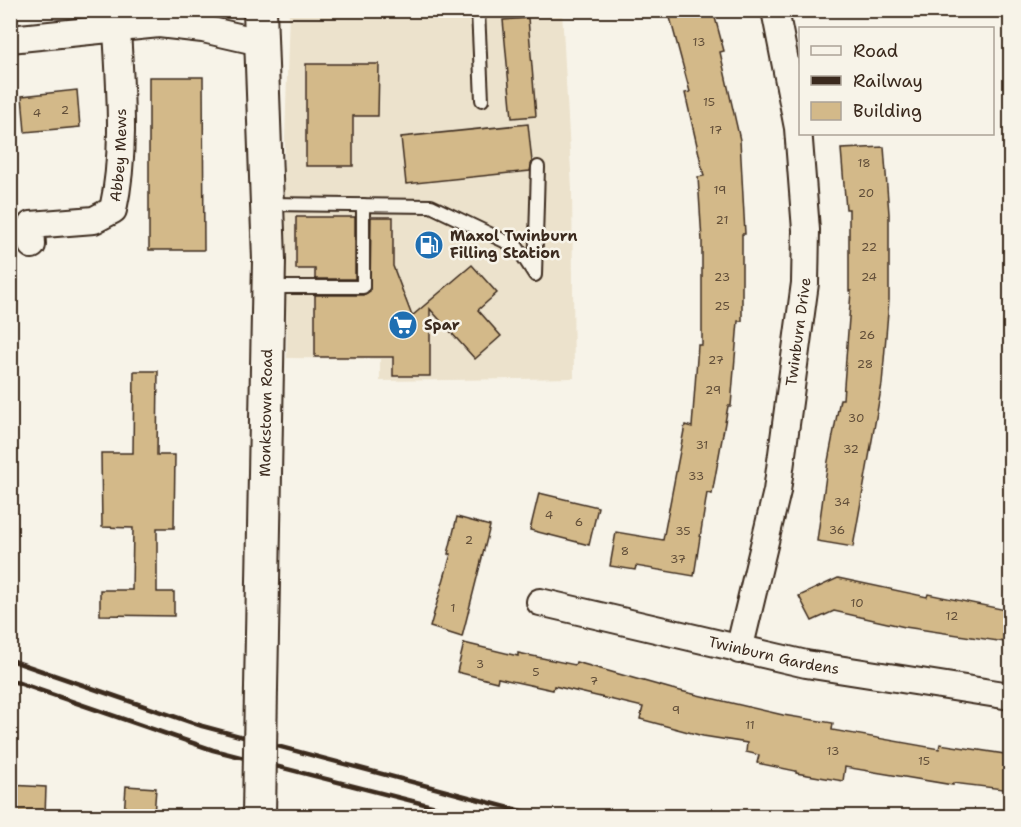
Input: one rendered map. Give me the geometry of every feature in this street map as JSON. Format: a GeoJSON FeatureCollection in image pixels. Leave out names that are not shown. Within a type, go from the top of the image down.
{"type":"FeatureCollection","features":[{"type":"Feature","properties":{"kind":"street","name":"Monkstown Road"},"geometry":{"type":"LineString","coordinates":[[259,816],[268,287],[260,10]]}},
{"type":"Feature","properties":{"kind":"street","name":"Twinburn Drive"},"geometry":{"type":"LineString","coordinates":[[739,650],[777,491],[805,283],[806,230],[798,128],[775,10]]}},
{"type":"Feature","properties":{"kind":"street"},"geometry":{"type":"LineString","coordinates":[[10,39],[159,24],[203,29],[260,42]]}},
{"type":"Feature","properties":{"kind":"street","name":"Abbey Mews"},"geometry":{"type":"LineString","coordinates":[[32,245],[31,225],[93,220],[113,210],[120,180],[117,29]]}},
{"type":"Feature","properties":{"kind":"street","name":"Twinburn Gardens"},"geometry":{"type":"LineString","coordinates":[[540,602],[806,664],[1011,696]]}},
{"type":"Feature","properties":{"kind":"lane"},"geometry":{"type":"LineString","coordinates":[[478,10],[482,100]]}},
{"type":"Feature","properties":{"kind":"lane"},"geometry":{"type":"LineString","coordinates":[[267,203],[431,206],[517,247],[535,275],[538,167]]}},
{"type":"Feature","properties":{"kind":"lane"},"geometry":{"type":"LineString","coordinates":[[268,287],[363,287],[363,205]]}},
{"type":"Feature","properties":{"kind":"shaded area"},"geometry":{"type":"Polygon","coordinates":[[[289,11],[562,11],[572,189],[574,378],[380,381],[380,359],[287,358],[284,170],[289,11]]]}},
{"type":"Feature","properties":{"kind":"building"},"geometry":{"type":"Polygon","coordinates":[[[668,10],[713,10],[724,51],[720,52],[740,140],[745,234],[742,234],[742,321],[738,321],[731,406],[728,406],[712,494],[707,493],[694,576],[636,566],[635,570],[610,566],[616,532],[663,540],[685,425],[692,427],[698,345],[702,345],[702,241],[698,177],[704,176],[685,93],[690,92],[668,10]]]}},
{"type":"Feature","properties":{"kind":"building"},"geometry":{"type":"Polygon","coordinates":[[[528,18],[536,116],[512,118],[503,20],[528,18]]]}},
{"type":"Feature","properties":{"kind":"building"},"geometry":{"type":"Polygon","coordinates":[[[306,64],[379,64],[378,116],[353,116],[353,166],[306,166],[306,64]]]}},
{"type":"Feature","properties":{"kind":"building"},"geometry":{"type":"Polygon","coordinates":[[[149,77],[203,77],[204,250],[149,250],[149,77]]]}},
{"type":"Feature","properties":{"kind":"building"},"geometry":{"type":"Polygon","coordinates":[[[77,90],[80,127],[25,132],[22,96],[77,90]]]}},
{"type":"Feature","properties":{"kind":"building"},"geometry":{"type":"Polygon","coordinates":[[[528,124],[532,162],[530,171],[406,184],[401,137],[528,124]]]}},
{"type":"Feature","properties":{"kind":"building"},"geometry":{"type":"Polygon","coordinates":[[[884,147],[889,214],[889,300],[882,384],[853,547],[817,541],[828,461],[840,399],[843,399],[851,291],[849,291],[849,209],[846,209],[841,149],[884,147]]]}},
{"type":"Feature","properties":{"kind":"building"},"geometry":{"type":"Polygon","coordinates":[[[296,217],[355,217],[355,279],[315,279],[315,269],[296,269],[296,217]]]}},
{"type":"Feature","properties":{"kind":"building","name":"Spar"},"geometry":{"type":"Polygon","coordinates":[[[371,217],[393,217],[393,266],[412,316],[472,265],[497,293],[478,310],[501,336],[475,359],[430,309],[430,376],[393,376],[393,357],[315,357],[315,295],[363,295],[370,291],[371,217]]]}},
{"type":"Feature","properties":{"kind":"building"},"geometry":{"type":"Polygon","coordinates":[[[134,371],[158,371],[157,455],[175,455],[174,528],[157,528],[157,592],[174,592],[174,616],[100,615],[100,590],[132,590],[133,528],[102,527],[101,453],[133,453],[134,371]]]}},
{"type":"Feature","properties":{"kind":"building"},"geometry":{"type":"Polygon","coordinates":[[[539,493],[598,507],[589,545],[530,530],[539,493]]]}},
{"type":"Feature","properties":{"kind":"building"},"geometry":{"type":"Polygon","coordinates":[[[457,517],[490,526],[462,637],[430,627],[451,554],[448,554],[457,517]]]}},
{"type":"Feature","properties":{"kind":"building"},"geometry":{"type":"Polygon","coordinates":[[[838,578],[927,597],[928,594],[1011,611],[1011,643],[905,627],[834,611],[812,621],[799,596],[838,578]]]}},
{"type":"Feature","properties":{"kind":"building"},"geometry":{"type":"Polygon","coordinates":[[[464,643],[518,656],[518,653],[575,665],[576,662],[672,689],[783,715],[833,723],[832,730],[939,749],[940,744],[1011,755],[1011,790],[953,783],[953,785],[845,767],[843,781],[757,763],[759,755],[746,752],[747,743],[703,736],[640,719],[643,707],[554,686],[553,690],[498,678],[497,682],[457,672],[464,643]]]}},
{"type":"Feature","properties":{"kind":"building"},"geometry":{"type":"Polygon","coordinates":[[[10,785],[46,787],[45,816],[10,816],[10,785]]]}},
{"type":"Feature","properties":{"kind":"building"},"geometry":{"type":"Polygon","coordinates":[[[126,786],[156,788],[154,816],[124,816],[126,786]]]}},
{"type":"Feature","properties":{"kind":"railway"},"geometry":{"type":"LineString","coordinates":[[10,660],[202,726],[540,816]]}},
{"type":"Feature","properties":{"kind":"railway"},"geometry":{"type":"LineString","coordinates":[[10,680],[213,750],[471,816]]}},
{"type":"Feature","properties":{"kind":"place","name":"Maxol Twinburn Filling Station"},"geometry":{"type":"Point","coordinates":[429,245]}},
{"type":"Feature","properties":{"kind":"place","name":"Spar"},"geometry":{"type":"Point","coordinates":[403,325]}}]}
